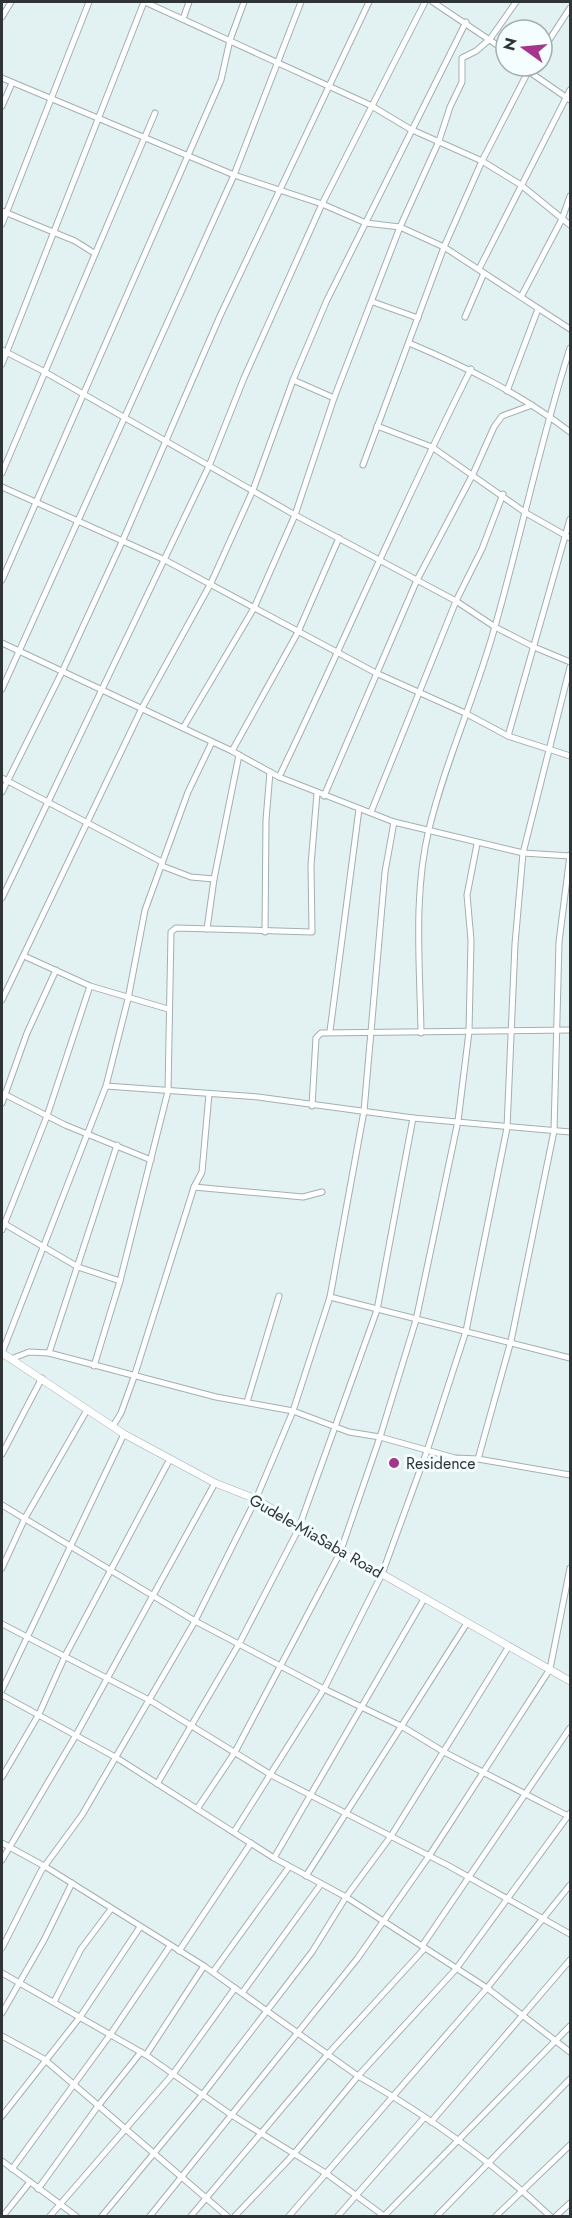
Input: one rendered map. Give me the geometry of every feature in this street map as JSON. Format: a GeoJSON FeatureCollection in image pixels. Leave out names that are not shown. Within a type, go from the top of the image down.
{"type":"FeatureCollection","features":[{"type":"Feature","properties":{"kind":"street"},"geometry":{"type":"LineString","coordinates":[[2,17],[11,2]]}},
{"type":"Feature","properties":{"kind":"street"},"geometry":{"type":"LineString","coordinates":[[2,224],[4,212],[89,2]]}},
{"type":"Feature","properties":{"kind":"street"},"geometry":{"type":"LineString","coordinates":[[2,364],[4,351],[54,233],[144,2],[330,86],[370,105],[411,129],[482,161],[521,185],[570,225]]}},
{"type":"Feature","properties":{"kind":"street"},"geometry":{"type":"LineString","coordinates":[[183,19],[189,2]]}},
{"type":"Feature","properties":{"kind":"street"},"geometry":{"type":"LineString","coordinates":[[2,580],[221,80],[230,40],[244,2]]}},
{"type":"Feature","properties":{"kind":"street"},"geometry":{"type":"LineString","coordinates":[[2,690],[234,175],[276,61],[301,2]]}},
{"type":"Feature","properties":{"kind":"street"},"geometry":{"type":"LineString","coordinates":[[2,792],[4,779],[62,672],[122,542],[220,316],[369,2]]}},
{"type":"Feature","properties":{"kind":"street"},"geometry":{"type":"LineString","coordinates":[[2,898],[47,802],[103,692],[209,466],[244,378],[322,204],[424,2]]}},
{"type":"Feature","properties":{"kind":"street"},"geometry":{"type":"LineString","coordinates":[[433,2],[494,42]]}},
{"type":"Feature","properties":{"kind":"street"},"geometry":{"type":"LineString","coordinates":[[183,728],[254,608],[295,515],[334,398],[373,302],[400,227],[439,141],[450,107],[462,82],[462,58],[476,51],[490,39],[516,2]]}},
{"type":"Feature","properties":{"kind":"street"},"geometry":{"type":"LineString","coordinates":[[554,33],[570,9]]}},
{"type":"Feature","properties":{"kind":"street"},"geometry":{"type":"LineString","coordinates":[[2,1000],[142,708],[211,583],[253,490],[293,380],[327,300],[466,22]]}},
{"type":"Feature","properties":{"kind":"street"},"geometry":{"type":"LineString","coordinates":[[2,78],[142,139],[189,155],[234,175],[282,189],[366,223],[400,227],[444,247],[570,329]]}},
{"type":"Feature","properties":{"kind":"street"},"geometry":{"type":"LineString","coordinates":[[363,465],[444,247],[482,161],[524,78]]}},
{"type":"Feature","properties":{"kind":"street"},"geometry":{"type":"LineString","coordinates":[[541,78],[568,99]]}},
{"type":"Feature","properties":{"kind":"street"},"geometry":{"type":"LineString","coordinates":[[2,106],[12,83]]}},
{"type":"Feature","properties":{"kind":"street"},"geometry":{"type":"LineString","coordinates":[[465,317],[482,271],[521,185],[568,99],[570,90]]}},
{"type":"Feature","properties":{"kind":"street"},"geometry":{"type":"LineString","coordinates":[[2,473],[43,371],[155,113]]}},
{"type":"Feature","properties":{"kind":"street"},"geometry":{"type":"LineString","coordinates":[[521,297],[562,219],[570,196]]}},
{"type":"Feature","properties":{"kind":"street"},"geometry":{"type":"LineString","coordinates":[[4,212],[84,245],[94,253]]}},
{"type":"Feature","properties":{"kind":"street"},"geometry":{"type":"LineString","coordinates":[[373,302],[418,318]]}},
{"type":"Feature","properties":{"kind":"street"},"geometry":{"type":"LineString","coordinates":[[507,391],[538,309]]}},
{"type":"Feature","properties":{"kind":"street"},"geometry":{"type":"LineString","coordinates":[[409,343],[471,369],[548,415],[570,432]]}},
{"type":"Feature","properties":{"kind":"street"},"geometry":{"type":"LineString","coordinates":[[421,1033],[419,921],[428,831],[495,627],[526,513],[548,415],[570,348]]}},
{"type":"Feature","properties":{"kind":"street"},"geometry":{"type":"LineString","coordinates":[[4,351],[295,515],[456,601],[495,627],[570,662]]}},
{"type":"Feature","properties":{"kind":"street"},"geometry":{"type":"LineString","coordinates":[[279,777],[339,652],[432,447],[471,369]]}},
{"type":"Feature","properties":{"kind":"street"},"geometry":{"type":"LineString","coordinates":[[293,380],[334,398]]}},
{"type":"Feature","properties":{"kind":"street"},"geometry":{"type":"LineString","coordinates":[[324,796],[417,580],[473,474],[494,427],[502,416],[532,405]]}},
{"type":"Feature","properties":{"kind":"street"},"geometry":{"type":"LineString","coordinates":[[377,426],[432,447],[526,513],[568,537]]}},
{"type":"Feature","properties":{"kind":"street"},"geometry":{"type":"LineString","coordinates":[[2,488],[165,560],[376,673],[465,713],[508,736],[570,756]]}},
{"type":"Feature","properties":{"kind":"street"},"geometry":{"type":"LineString","coordinates":[[371,812],[421,693],[456,601],[482,549],[503,495]]}},
{"type":"Feature","properties":{"kind":"street"},"geometry":{"type":"LineString","coordinates":[[508,736],[568,537],[570,519]]}},
{"type":"Feature","properties":{"kind":"street"},"geometry":{"type":"LineString","coordinates":[[232,751],[297,632],[339,538]]}},
{"type":"Feature","properties":{"kind":"street"},"geometry":{"type":"LineString","coordinates":[[2,643],[232,751],[279,777],[324,796],[394,822],[477,844],[523,853],[570,855],[559,942],[554,1131],[510,1341],[478,1459]]}},
{"type":"Feature","properties":{"kind":"street"},"geometry":{"type":"LineString","coordinates":[[234,1833],[324,1689],[382,1574],[427,1451],[466,1331],[507,1128],[510,1032],[523,853],[570,667]]}},
{"type":"Feature","properties":{"kind":"street"},"geometry":{"type":"LineString","coordinates":[[2,1353],[106,1086],[128,999],[145,910],[188,792],[212,742]]}},
{"type":"Feature","properties":{"kind":"street"},"geometry":{"type":"LineString","coordinates":[[207,928],[214,879],[239,755]]}},
{"type":"Feature","properties":{"kind":"street"},"geometry":{"type":"LineString","coordinates":[[265,932],[266,820],[270,772]]}},
{"type":"Feature","properties":{"kind":"street"},"geometry":{"type":"LineString","coordinates":[[4,779],[162,862],[162,866],[191,877],[214,879]]}},
{"type":"Feature","properties":{"kind":"street"},"geometry":{"type":"LineString","coordinates":[[94,1366],[120,1281],[168,1091],[171,932],[176,928],[207,928],[312,932],[311,865],[317,793]]}},
{"type":"Feature","properties":{"kind":"street"},"geometry":{"type":"LineString","coordinates":[[330,1031],[359,809]]}},
{"type":"Feature","properties":{"kind":"street"},"geometry":{"type":"LineString","coordinates":[[2,1948],[41,1871],[46,1867],[117,1758],[195,1621],[256,1499],[293,1411],[330,1297],[364,1112],[385,872],[394,822]]}},
{"type":"Feature","properties":{"kind":"street"},"geometry":{"type":"LineString","coordinates":[[197,1809],[235,1752],[340,1553],[380,1437],[416,1320],[458,1121],[469,1032],[471,940],[466,903],[477,844]]}},
{"type":"Feature","properties":{"kind":"street"},"geometry":{"type":"LineString","coordinates":[[24,956],[90,986],[168,1010]]}},
{"type":"Feature","properties":{"kind":"street"},"geometry":{"type":"LineString","coordinates":[[2,1103],[3,1093],[27,1033],[56,970]]}},
{"type":"Feature","properties":{"kind":"street"},"geometry":{"type":"LineString","coordinates":[[90,986],[47,1116],[2,1225],[44,1246],[78,1267],[120,1281]]}},
{"type":"Feature","properties":{"kind":"street"},"geometry":{"type":"LineString","coordinates":[[312,1106],[316,1038],[321,1033],[330,1031],[421,1033],[570,1030]]}},
{"type":"Feature","properties":{"kind":"street"},"geometry":{"type":"LineString","coordinates":[[106,1086],[258,1097],[413,1118],[570,1132]]}},
{"type":"Feature","properties":{"kind":"street"},"geometry":{"type":"LineString","coordinates":[[3,1093],[47,1116],[151,1160]]}},
{"type":"Feature","properties":{"kind":"street"},"geometry":{"type":"LineString","coordinates":[[113,1426],[121,1413],[134,1377],[194,1187],[202,1172],[209,1094]]}},
{"type":"Feature","properties":{"kind":"street"},"geometry":{"type":"LineString","coordinates":[[158,1784],[238,1644],[298,1530],[377,1310],[413,1118]]}},
{"type":"Feature","properties":{"kind":"street"},"geometry":{"type":"LineString","coordinates":[[49,1353],[117,1145]]}},
{"type":"Feature","properties":{"kind":"street"},"geometry":{"type":"LineString","coordinates":[[194,1187],[303,1197],[322,1192]]}},
{"type":"Feature","properties":{"kind":"street"},"geometry":{"type":"LineString","coordinates":[[247,1402],[279,1296]]}},
{"type":"Feature","properties":{"kind":"street"},"geometry":{"type":"LineString","coordinates":[[330,1297],[570,1358]]}},
{"type":"Feature","properties":{"kind":"street"},"geometry":{"type":"LineString","coordinates":[[11,1359],[29,1352],[49,1353],[216,1397],[293,1411],[335,1427],[455,1458],[478,1459],[570,1475]]}},
{"type":"Feature","properties":{"kind":"street","name":"Gudele-MiaSaba Road"},"geometry":{"type":"LineString","coordinates":[[2,1353],[124,1434],[215,1483],[256,1499],[280,1514],[298,1530],[382,1574],[570,1681]]}},
{"type":"Feature","properties":{"kind":"street"},"geometry":{"type":"LineString","coordinates":[[2,1454],[42,1378]]}},
{"type":"Feature","properties":{"kind":"street"},"geometry":{"type":"LineString","coordinates":[[2,1568],[25,1518],[87,1410]]}},
{"type":"Feature","properties":{"kind":"street"},"geometry":{"type":"LineString","coordinates":[[2,1690],[124,1434]]}},
{"type":"Feature","properties":{"kind":"street"},"geometry":{"type":"LineString","coordinates":[[2,1777],[39,1714],[65,1656],[170,1459]]}},
{"type":"Feature","properties":{"kind":"street"},"geometry":{"type":"LineString","coordinates":[[2,1860],[76,1735],[215,1483]]}},
{"type":"Feature","properties":{"kind":"street"},"geometry":{"type":"LineString","coordinates":[[2,1505],[195,1621],[324,1689],[403,1727],[482,1773],[570,1815],[456,1969],[358,2076],[293,2155],[235,2217]]}},
{"type":"Feature","properties":{"kind":"street"},"geometry":{"type":"LineString","coordinates":[[150,2217],[180,2176],[385,1922],[550,1670],[570,1568]]}},
{"type":"Feature","properties":{"kind":"street"},"geometry":{"type":"LineString","coordinates":[[274,1858],[364,1707],[424,1599]]}},
{"type":"Feature","properties":{"kind":"street"},"geometry":{"type":"LineString","coordinates":[[306,1876],[403,1727],[467,1623]]}},
{"type":"Feature","properties":{"kind":"street"},"geometry":{"type":"LineString","coordinates":[[2,1624],[151,1701],[271,1774],[429,1856],[570,1934]]}},
{"type":"Feature","properties":{"kind":"street"},"geometry":{"type":"LineString","coordinates":[[102,2217],[203,2094],[312,1952],[346,1898],[391,1836],[509,1646]]}},
{"type":"Feature","properties":{"kind":"street"},"geometry":{"type":"LineString","coordinates":[[2,1695],[117,1758],[274,1858],[385,1922],[487,1988],[570,2052]]}},
{"type":"Feature","properties":{"kind":"street"},"geometry":{"type":"LineString","coordinates":[[191,2217],[328,2054],[424,1947],[524,1792],[570,1728]]}},
{"type":"Feature","properties":{"kind":"street"},"geometry":{"type":"LineString","coordinates":[[2,1843],[46,1867],[213,1972],[358,2076],[393,2096],[491,2164],[550,2217]]}},
{"type":"Feature","properties":{"kind":"street"},"geometry":{"type":"LineString","coordinates":[[179,1951],[251,1843]]}},
{"type":"Feature","properties":{"kind":"street"},"geometry":{"type":"LineString","coordinates":[[213,1972],[289,1867]]}},
{"type":"Feature","properties":{"kind":"street"},"geometry":{"type":"LineString","coordinates":[[2,2013],[72,1883]]}},
{"type":"Feature","properties":{"kind":"street"},"geometry":{"type":"LineString","coordinates":[[242,1993],[321,1884]]}},
{"type":"Feature","properties":{"kind":"street"},"geometry":{"type":"LineString","coordinates":[[289,2217],[487,1988],[570,1885]]}},
{"type":"Feature","properties":{"kind":"street"},"geometry":{"type":"LineString","coordinates":[[54,2002],[81,1949],[111,1909]]}},
{"type":"Feature","properties":{"kind":"street"},"geometry":{"type":"LineString","coordinates":[[2,2116],[44,2059],[80,2017],[140,1927]]}},
{"type":"Feature","properties":{"kind":"street"},"geometry":{"type":"LineString","coordinates":[[12,2169],[110,2035],[170,1946]]}},
{"type":"Feature","properties":{"kind":"street"},"geometry":{"type":"LineString","coordinates":[[431,2122],[521,2014],[570,1960]]}},
{"type":"Feature","properties":{"kind":"street"},"geometry":{"type":"LineString","coordinates":[[38,2189],[98,2106],[144,2054],[204,1966]]}},
{"type":"Feature","properties":{"kind":"street"},"geometry":{"type":"LineString","coordinates":[[2,1973],[144,2054],[293,2155],[327,2174],[384,2217],[570,2026]]}},
{"type":"Feature","properties":{"kind":"street"},"geometry":{"type":"LineString","coordinates":[[50,2217],[173,2074],[235,1988]]}},
{"type":"Feature","properties":{"kind":"street"},"geometry":{"type":"LineString","coordinates":[[2,2036],[44,2059],[227,2217]]}},
{"type":"Feature","properties":{"kind":"street"},"geometry":{"type":"LineString","coordinates":[[437,2217],[491,2164],[570,2079]]}},
{"type":"Feature","properties":{"kind":"street"},"geometry":{"type":"LineString","coordinates":[[338,2217],[424,2118]]}},
{"type":"Feature","properties":{"kind":"street"},"geometry":{"type":"LineString","coordinates":[[495,2217],[570,2145]]}},
{"type":"Feature","properties":{"kind":"street"},"geometry":{"type":"LineString","coordinates":[[2,2161],[62,2204],[76,2217]]}},
{"type":"Feature","properties":{"kind":"street"},"geometry":{"type":"LineString","coordinates":[[3,2217],[30,2182]]}},
{"type":"Feature","properties":{"kind":"street"},"geometry":{"type":"LineString","coordinates":[[556,2217],[570,2203]]}},
{"type":"Feature","properties":{"kind":"place","name":"Residence"},"geometry":{"type":"Point","coordinates":[394,1463]}}]}
